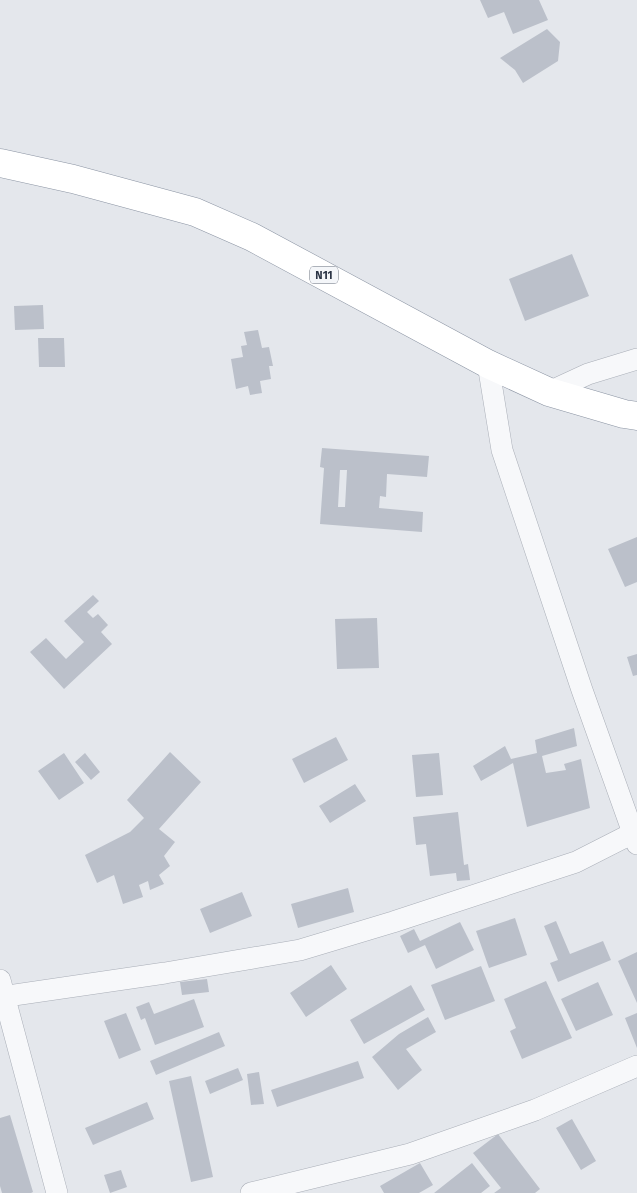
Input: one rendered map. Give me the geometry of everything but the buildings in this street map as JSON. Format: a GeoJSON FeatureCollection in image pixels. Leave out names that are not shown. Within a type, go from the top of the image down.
{"type":"FeatureCollection","features":[{"type":"Feature","properties":{"kind":"highway","name":"N11"},"geometry":{"type":"LineString","coordinates":[[0,163],[73,178],[195,212],[252,237],[488,364],[549,392],[637,416]]}},
{"type":"Feature","properties":{"kind":"street"},"geometry":{"type":"LineString","coordinates":[[549,392],[588,374],[637,359]]}},
{"type":"Feature","properties":{"kind":"street"},"geometry":{"type":"LineString","coordinates":[[57,1193],[2,991],[165,973],[300,950],[394,922],[576,862],[636,836],[582,690],[502,450],[488,364]]}},
{"type":"Feature","properties":{"kind":"street"},"geometry":{"type":"LineString","coordinates":[[251,1193],[410,1154],[535,1110],[637,1066]]}}]}
